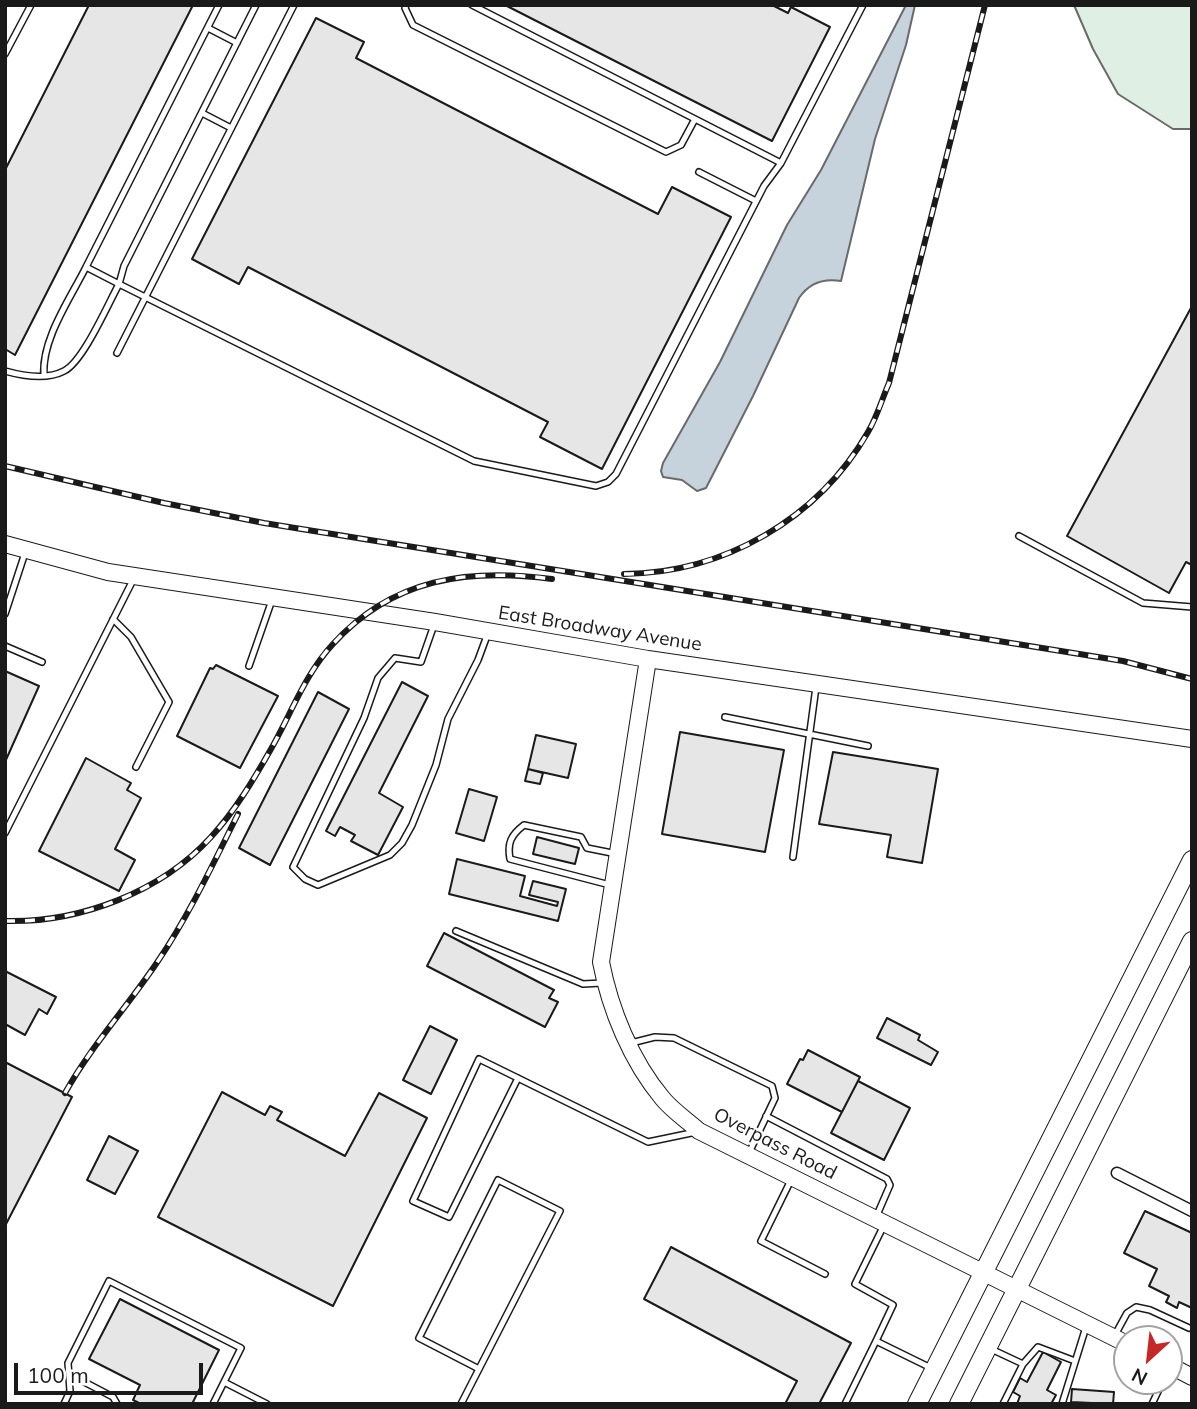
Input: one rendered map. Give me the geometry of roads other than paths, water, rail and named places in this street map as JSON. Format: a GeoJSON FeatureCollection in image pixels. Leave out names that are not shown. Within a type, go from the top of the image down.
{"type":"FeatureCollection","features":[{"type":"Feature","properties":{"kind":"main road","name":"East Broadway Avenue"},"geometry":{"type":"LineString","coordinates":[[5,544],[108,572],[435,622],[648,659],[1192,739]]}},
{"type":"Feature","properties":{"kind":"main road","name":"Overpass Road"},"geometry":{"type":"LineString","coordinates":[[648,659],[601,962],[605,982],[628,1044],[664,1099],[699,1131],[1113,1337]]}},
{"type":"Feature","properties":{"kind":"main road"},"geometry":{"type":"LineString","coordinates":[[917,1404],[1192,860]]}},
{"type":"Feature","properties":{"kind":"main road"},"geometry":{"type":"LineString","coordinates":[[958,1404],[1192,941]]}},
{"type":"Feature","properties":{"kind":"street"},"geometry":{"type":"LineString","coordinates":[[1117,1173],[1192,1211]]}},
{"type":"Feature","properties":{"kind":"lane"},"geometry":{"type":"LineString","coordinates":[[5,54],[31,5]]}},
{"type":"Feature","properties":{"kind":"lane"},"geometry":{"type":"LineString","coordinates":[[44,376],[46,347],[219,5]]}},
{"type":"Feature","properties":{"kind":"lane"},"geometry":{"type":"LineString","coordinates":[[5,371],[44,376],[66,371],[86,346],[256,5]]}},
{"type":"Feature","properties":{"kind":"lane"},"geometry":{"type":"LineString","coordinates":[[117,353],[294,5]]}},
{"type":"Feature","properties":{"kind":"lane"},"geometry":{"type":"LineString","coordinates":[[406,5],[413,25],[666,152],[681,145],[695,119]]}},
{"type":"Feature","properties":{"kind":"lane"},"geometry":{"type":"LineString","coordinates":[[472,5],[781,163]]}},
{"type":"Feature","properties":{"kind":"lane"},"geometry":{"type":"LineString","coordinates":[[86,267],[474,461],[596,486],[608,482],[616,474],[756,201],[781,163],[863,5]]}},
{"type":"Feature","properties":{"kind":"lane"},"geometry":{"type":"LineString","coordinates":[[208,28],[237,43]]}},
{"type":"Feature","properties":{"kind":"lane"},"geometry":{"type":"LineString","coordinates":[[202,113],[231,128]]}},
{"type":"Feature","properties":{"kind":"lane"},"geometry":{"type":"LineString","coordinates":[[699,172],[756,201]]}},
{"type":"Feature","properties":{"kind":"lane"},"geometry":{"type":"LineString","coordinates":[[1019,536],[1143,603],[1192,607]]}},
{"type":"Feature","properties":{"kind":"lane"},"geometry":{"type":"LineString","coordinates":[[5,614],[26,550]]}},
{"type":"Feature","properties":{"kind":"lane"},"geometry":{"type":"LineString","coordinates":[[5,833],[136,576]]}},
{"type":"Feature","properties":{"kind":"lane"},"geometry":{"type":"LineString","coordinates":[[248,666],[273,597]]}},
{"type":"Feature","properties":{"kind":"lane"},"geometry":{"type":"LineString","coordinates":[[113,620],[131,637],[169,702],[136,767]]}},
{"type":"Feature","properties":{"kind":"lane"},"geometry":{"type":"LineString","coordinates":[[435,622],[421,662],[394,658],[378,678],[364,718],[293,867],[305,879],[318,885],[390,855],[402,844],[436,765],[448,719],[489,632]]}},
{"type":"Feature","properties":{"kind":"lane"},"geometry":{"type":"LineString","coordinates":[[5,646],[42,662]]}},
{"type":"Feature","properties":{"kind":"lane"},"geometry":{"type":"LineString","coordinates":[[793,857],[817,684]]}},
{"type":"Feature","properties":{"kind":"lane"},"geometry":{"type":"LineString","coordinates":[[725,717],[868,746]]}},
{"type":"Feature","properties":{"kind":"lane"},"geometry":{"type":"LineString","coordinates":[[613,886],[510,859],[508,849],[512,835],[524,825],[581,836],[587,848],[618,854]]}},
{"type":"Feature","properties":{"kind":"lane"},"geometry":{"type":"LineString","coordinates":[[456,931],[583,984],[605,982]]}},
{"type":"Feature","properties":{"kind":"lane"},"geometry":{"type":"LineString","coordinates":[[628,1044],[655,1037],[674,1038],[772,1086],[775,1098],[748,1155]]}},
{"type":"Feature","properties":{"kind":"lane"},"geometry":{"type":"LineString","coordinates":[[518,1078],[449,1217],[413,1201],[479,1059],[518,1078],[648,1142],[699,1131]]}},
{"type":"Feature","properties":{"kind":"lane"},"geometry":{"type":"LineString","coordinates":[[766,1116],[887,1179],[890,1185],[880,1220],[855,1284],[893,1305],[845,1404]]}},
{"type":"Feature","properties":{"kind":"lane"},"geometry":{"type":"LineString","coordinates":[[793,1177],[761,1241],[825,1274]]}},
{"type":"Feature","properties":{"kind":"lane"},"geometry":{"type":"LineString","coordinates":[[461,1404],[479,1369],[560,1211],[498,1180],[419,1338],[479,1369]]}},
{"type":"Feature","properties":{"kind":"lane"},"geometry":{"type":"LineString","coordinates":[[64,1404],[70,1391],[68,1363],[109,1282],[241,1348],[213,1404]]}},
{"type":"Feature","properties":{"kind":"lane"},"geometry":{"type":"LineString","coordinates":[[1124,1325],[1127,1313],[1136,1307],[1150,1310],[1182,1325]]}},
{"type":"Feature","properties":{"kind":"lane"},"geometry":{"type":"LineString","coordinates":[[1062,1404],[1087,1324]]}},
{"type":"Feature","properties":{"kind":"lane"},"geometry":{"type":"LineString","coordinates":[[1183,1325],[1189,1328]]}},
{"type":"Feature","properties":{"kind":"lane"},"geometry":{"type":"LineString","coordinates":[[876,1341],[934,1369]]}},
{"type":"Feature","properties":{"kind":"lane"},"geometry":{"type":"LineString","coordinates":[[1003,1404],[1023,1364],[1038,1347],[1075,1361]]}},
{"type":"Feature","properties":{"kind":"lane"},"geometry":{"type":"LineString","coordinates":[[987,1348],[1023,1364]]}},
{"type":"Feature","properties":{"kind":"lane"},"geometry":{"type":"LineString","coordinates":[[69,1374],[113,1396],[117,1404]]}},
{"type":"Feature","properties":{"kind":"lane"},"geometry":{"type":"LineString","coordinates":[[224,1382],[267,1404]]}},
{"type":"Feature","properties":{"kind":"railway"},"geometry":{"type":"LineString","coordinates":[[624,574],[697,564],[732,552],[765,535],[795,515],[823,491],[847,463],[868,432],[889,383],[985,5]]}},
{"type":"Feature","properties":{"kind":"railway"},"geometry":{"type":"LineString","coordinates":[[5,466],[264,523],[1123,661],[1192,679]]}},
{"type":"Feature","properties":{"kind":"railway"},"geometry":{"type":"LineString","coordinates":[[5,921],[33,920],[90,910],[144,888],[191,856],[220,827],[244,794],[306,681],[323,656],[356,622],[381,604],[407,592],[462,577],[491,575],[552,579]]}},
{"type":"Feature","properties":{"kind":"railway"},"geometry":{"type":"LineString","coordinates":[[65,1093],[86,1059],[169,944],[238,814]]}}]}
